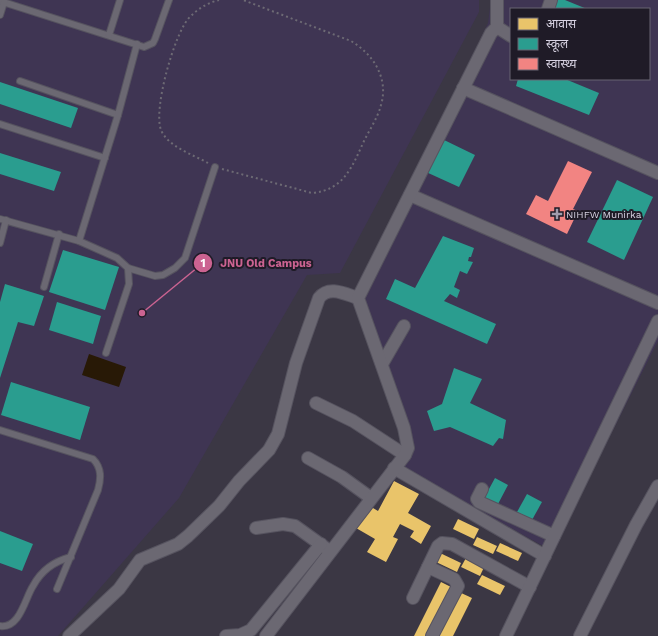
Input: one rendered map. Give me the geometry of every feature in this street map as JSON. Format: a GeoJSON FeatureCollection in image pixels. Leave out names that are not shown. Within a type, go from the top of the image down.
{"type":"FeatureCollection","features":[{"type":"Feature","properties":{"kind":"street"},"geometry":{"type":"LineString","coordinates":[[226,636],[240,634],[251,630],[371,498],[405,455],[408,448],[407,440],[382,364],[358,298],[491,33],[497,27],[497,0]]}},
{"type":"Feature","properties":{"kind":"street"},"geometry":{"type":"LineString","coordinates":[[497,27],[510,35]]}},
{"type":"Feature","properties":{"kind":"street"},"geometry":{"type":"LineString","coordinates":[[463,88],[658,173]]}},
{"type":"Feature","properties":{"kind":"street"},"geometry":{"type":"LineString","coordinates":[[410,194],[658,303]]}},
{"type":"Feature","properties":{"kind":"street"},"geometry":{"type":"LineString","coordinates":[[69,636],[119,589],[140,560],[178,544],[188,536],[219,506],[239,481],[269,450],[278,434],[296,363],[319,298],[323,292],[330,291],[358,298]]}},
{"type":"Feature","properties":{"kind":"street"},"geometry":{"type":"LineString","coordinates":[[506,636],[658,321]]}},
{"type":"Feature","properties":{"kind":"street"},"geometry":{"type":"LineString","coordinates":[[382,364],[404,326]]}},
{"type":"Feature","properties":{"kind":"street"},"geometry":{"type":"LineString","coordinates":[[316,403],[353,421],[405,455]]}},
{"type":"Feature","properties":{"kind":"street"},"geometry":{"type":"LineString","coordinates":[[308,458],[342,477],[371,498]]}},
{"type":"Feature","properties":{"kind":"street"},"geometry":{"type":"LineString","coordinates":[[394,468],[545,556]]}},
{"type":"Feature","properties":{"kind":"street"},"geometry":{"type":"LineString","coordinates":[[580,636],[636,525],[658,486]]}},
{"type":"Feature","properties":{"kind":"street"},"geometry":{"type":"LineString","coordinates":[[482,488],[477,499],[479,502],[554,536]]}},
{"type":"Feature","properties":{"kind":"street"},"geometry":{"type":"LineString","coordinates":[[256,528],[289,524],[295,526],[326,548]]}},
{"type":"Feature","properties":{"kind":"street"},"geometry":{"type":"LineString","coordinates":[[413,598],[438,546],[442,543],[448,543],[530,587]]}},
{"type":"Feature","properties":{"kind":"street"},"geometry":{"type":"LineString","coordinates":[[266,636],[326,548]]}},
{"type":"Feature","properties":{"kind":"street"},"geometry":{"type":"LineString","coordinates":[[428,567],[454,579],[458,586],[432,636]]}},
{"type":"Feature","properties":{"kind":"lane"},"geometry":{"type":"LineString","coordinates":[[109,35],[120,0]]}},
{"type":"Feature","properties":{"kind":"lane"},"geometry":{"type":"LineString","coordinates":[[0,15],[2,1],[144,46],[153,43],[169,0]]}},
{"type":"Feature","properties":{"kind":"lane"},"geometry":{"type":"LineString","coordinates":[[80,241],[118,115],[137,44]]}},
{"type":"Feature","properties":{"kind":"lane"},"geometry":{"type":"LineString","coordinates":[[20,81],[118,115]]}},
{"type":"Feature","properties":{"kind":"lane"},"geometry":{"type":"LineString","coordinates":[[0,124],[105,158]]}},
{"type":"Feature","properties":{"kind":"lane"},"geometry":{"type":"LineString","coordinates":[[0,243],[3,220],[59,234],[80,241],[117,258],[128,268],[155,276],[163,275],[175,268],[185,258],[215,167]]}},
{"type":"Feature","properties":{"kind":"lane"},"geometry":{"type":"LineString","coordinates":[[44,287],[59,234]]}},
{"type":"Feature","properties":{"kind":"lane"},"geometry":{"type":"LineString","coordinates":[[106,352],[129,284],[128,268]]}},
{"type":"Feature","properties":{"kind":"lane"},"geometry":{"type":"LineString","coordinates":[[0,430],[93,459],[97,464],[100,480],[98,490],[57,589]]}},
{"type":"Feature","properties":{"kind":"lane"},"geometry":{"type":"LineString","coordinates":[[0,626],[4,626],[15,621],[33,585],[47,569],[55,562],[71,557]]}},
{"type":"Feature","properties":{"kind":"path"},"geometry":{"type":"LineString","coordinates":[[219,0],[199,8],[187,20],[180,33],[166,70],[159,114],[161,130],[166,138],[174,144],[215,167],[312,193],[326,192],[335,187],[352,167],[382,104],[381,79],[377,66],[361,47],[351,42],[243,0]]}},
{"type":"Feature","properties":{"kind":"shaded area"},"geometry":{"type":"Polygon","coordinates":[[[0,0],[479,0],[479,12],[340,273],[307,275],[179,498],[58,636],[0,636],[0,0]]]}},
{"type":"Feature","properties":{"kind":"shaded area"},"geometry":{"type":"Polygon","coordinates":[[[491,0],[658,0],[658,341],[552,551],[392,462],[405,446],[356,305],[488,23],[491,0]]]}},
{"type":"Feature","properties":{"kind":"shaded area"},"geometry":{"type":"Polygon","coordinates":[[[89,354],[126,367],[119,387],[82,375],[89,354]]]}},
{"type":"Feature","properties":{"kind":"building: आवास"},"geometry":{"type":"Polygon","coordinates":[[[394,481],[419,494],[408,513],[431,526],[421,544],[410,537],[414,531],[400,524],[393,537],[398,539],[386,562],[367,552],[375,539],[356,528],[368,505],[378,511],[394,481]]]}},
{"type":"Feature","properties":{"kind":"building: आवास"},"geometry":{"type":"Polygon","coordinates":[[[458,519],[479,529],[474,539],[453,529],[458,519]]]}},
{"type":"Feature","properties":{"kind":"building: आवास"},"geometry":{"type":"Polygon","coordinates":[[[477,537],[497,546],[493,554],[473,545],[477,537]]]}},
{"type":"Feature","properties":{"kind":"building: आवास"},"geometry":{"type":"Polygon","coordinates":[[[500,543],[522,553],[518,561],[496,551],[500,543]]]}},
{"type":"Feature","properties":{"kind":"building: आवास"},"geometry":{"type":"Polygon","coordinates":[[[440,553],[461,563],[457,572],[436,562],[440,553]]]}},
{"type":"Feature","properties":{"kind":"building: आवास"},"geometry":{"type":"Polygon","coordinates":[[[466,558],[484,567],[480,576],[461,567],[466,558]]]}},
{"type":"Feature","properties":{"kind":"building: आवास"},"geometry":{"type":"Polygon","coordinates":[[[482,575],[505,586],[500,595],[477,584],[482,575]]]}},
{"type":"Feature","properties":{"kind":"building: आवास"},"geometry":{"type":"Polygon","coordinates":[[[441,582],[451,587],[427,636],[414,636],[441,582]]]}},
{"type":"Feature","properties":{"kind":"building: आवास"},"geometry":{"type":"Polygon","coordinates":[[[459,592],[472,598],[453,636],[437,636],[459,592]]]}},
{"type":"Feature","properties":{"kind":"building: स्कूल"},"geometry":{"type":"Polygon","coordinates":[[[557,0],[565,0],[585,8],[553,8],[557,0]]]}},
{"type":"Feature","properties":{"kind":"building: स्कूल"},"geometry":{"type":"Polygon","coordinates":[[[518,80],[567,80],[599,93],[589,115],[516,86],[518,80]]]}},
{"type":"Feature","properties":{"kind":"building: स्कूल"},"geometry":{"type":"Polygon","coordinates":[[[0,82],[78,108],[71,128],[0,104],[0,82]]]}},
{"type":"Feature","properties":{"kind":"building: स्कूल"},"geometry":{"type":"Polygon","coordinates":[[[442,139],[475,155],[459,187],[426,172],[442,139]]]}},
{"type":"Feature","properties":{"kind":"building: स्कूल"},"geometry":{"type":"Polygon","coordinates":[[[0,153],[61,172],[54,191],[0,174],[0,153]]]}},
{"type":"Feature","properties":{"kind":"building: स्कूल"},"geometry":{"type":"Polygon","coordinates":[[[617,180],[653,197],[624,260],[587,242],[617,180]]]}},
{"type":"Feature","properties":{"kind":"building: स्कूल"},"geometry":{"type":"Polygon","coordinates":[[[443,236],[474,248],[468,261],[473,262],[467,274],[460,271],[454,287],[460,290],[457,298],[450,294],[444,301],[496,324],[487,344],[386,299],[395,279],[415,288],[443,236]]]}},
{"type":"Feature","properties":{"kind":"building: स्कूल"},"geometry":{"type":"Polygon","coordinates":[[[63,250],[119,267],[105,310],[49,292],[63,250]]]}},
{"type":"Feature","properties":{"kind":"building: स्कूल"},"geometry":{"type":"Polygon","coordinates":[[[5,284],[44,296],[34,326],[18,322],[0,378],[0,302],[5,284]]]}},
{"type":"Feature","properties":{"kind":"building: स्कूल"},"geometry":{"type":"Polygon","coordinates":[[[57,302],[101,316],[93,344],[49,330],[57,302]]]}},
{"type":"Feature","properties":{"kind":"building: स्कूल"},"geometry":{"type":"Polygon","coordinates":[[[454,368],[482,379],[470,403],[506,420],[503,439],[499,438],[493,446],[450,427],[434,431],[427,411],[442,404],[454,368]]]}},
{"type":"Feature","properties":{"kind":"building: स्कूल"},"geometry":{"type":"Polygon","coordinates":[[[11,382],[90,407],[80,440],[1,415],[11,382]]]}},
{"type":"Feature","properties":{"kind":"building: स्कूल"},"geometry":{"type":"Polygon","coordinates":[[[495,478],[508,485],[498,504],[510,510],[483,500],[495,478]]]}},
{"type":"Feature","properties":{"kind":"building: स्कूल"},"geometry":{"type":"Polygon","coordinates":[[[527,494],[542,502],[532,520],[517,512],[527,494]]]}},
{"type":"Feature","properties":{"kind":"building: स्कूल"},"geometry":{"type":"Polygon","coordinates":[[[0,531],[33,544],[22,571],[0,563],[0,531]]]}},
{"type":"Feature","properties":{"kind":"building: स्वास्थ्य"},"geometry":{"type":"Polygon","coordinates":[[[568,161],[592,172],[573,209],[578,211],[567,234],[526,214],[536,195],[548,201],[568,161]]]}},
{"type":"Feature","properties":{"kind":"place","name":"NIHFW Munirka"},"geometry":{"type":"Point","coordinates":[557,214]}},
{"type":"Feature","properties":{"kind":"place","name":"JNU Old Campus"},"geometry":{"type":"Point","coordinates":[142,313]}}]}
